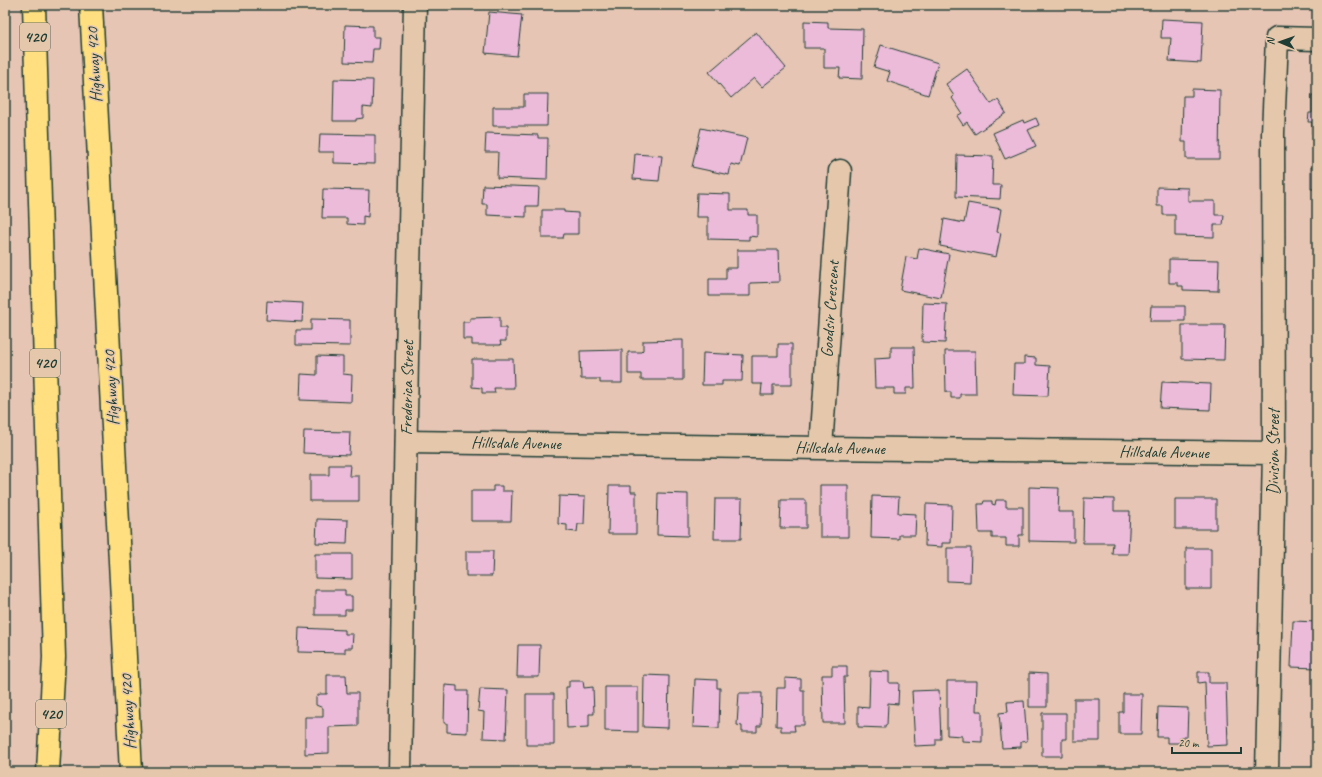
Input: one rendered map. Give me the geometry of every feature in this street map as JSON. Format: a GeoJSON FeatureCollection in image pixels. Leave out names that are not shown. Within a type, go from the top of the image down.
{"type":"FeatureCollection","features":[{"type":"Feature","properties":{"kind":"highway","name":"420"},"geometry":{"type":"LineString","coordinates":[[34,5],[54,657],[48,772]]}},
{"type":"Feature","properties":{"kind":"highway","name":"Highway 420"},"geometry":{"type":"LineString","coordinates":[[91,5],[131,772]]}},
{"type":"Feature","properties":{"kind":"highway"},"geometry":{"type":"LineString","coordinates":[[117,772],[118,512]]}},
{"type":"Feature","properties":{"kind":"highway"},"geometry":{"type":"LineString","coordinates":[[54,657],[54,772]]}},
{"type":"Feature","properties":{"kind":"street","name":"Frederica Street"},"geometry":{"type":"LineString","coordinates":[[400,772],[415,5]]}},
{"type":"Feature","properties":{"kind":"street","name":"Division Street"},"geometry":{"type":"LineString","coordinates":[[1267,772],[1274,453],[1273,132],[1277,38],[1317,38]]}},
{"type":"Feature","properties":{"kind":"street","name":"Goodsir Crescent"},"geometry":{"type":"LineString","coordinates":[[821,448],[840,171]]}},
{"type":"Feature","properties":{"kind":"street","name":"Hillsdale Avenue"},"geometry":{"type":"LineString","coordinates":[[406,442],[1274,453]]}},
{"type":"Feature","properties":{"kind":"building"},"geometry":{"type":"Polygon","coordinates":[[[489,12],[522,15],[517,56],[485,53],[489,12]]]}},
{"type":"Feature","properties":{"kind":"building"},"geometry":{"type":"Polygon","coordinates":[[[1162,19],[1203,21],[1201,63],[1169,61],[1171,38],[1161,38],[1162,19]]]}},
{"type":"Feature","properties":{"kind":"building"},"geometry":{"type":"Polygon","coordinates":[[[804,21],[828,22],[828,28],[863,29],[862,79],[839,78],[840,68],[824,68],[824,48],[804,48],[804,21]]]}},
{"type":"Feature","properties":{"kind":"building"},"geometry":{"type":"Polygon","coordinates":[[[345,25],[373,26],[373,37],[380,37],[379,49],[373,49],[372,63],[344,62],[345,25]]]}},
{"type":"Feature","properties":{"kind":"building"},"geometry":{"type":"Polygon","coordinates":[[[756,32],[786,68],[762,87],[754,78],[731,98],[709,72],[756,32]]]}},
{"type":"Feature","properties":{"kind":"building"},"geometry":{"type":"Polygon","coordinates":[[[881,45],[938,63],[928,95],[887,81],[890,72],[874,67],[881,45]]]}},
{"type":"Feature","properties":{"kind":"building"},"geometry":{"type":"Polygon","coordinates":[[[967,69],[991,104],[998,100],[1006,113],[975,134],[967,122],[963,125],[957,116],[962,113],[952,98],[954,96],[946,84],[967,69]]]}},
{"type":"Feature","properties":{"kind":"building"},"geometry":{"type":"Polygon","coordinates":[[[334,79],[373,80],[372,108],[363,107],[363,118],[356,119],[356,121],[333,121],[334,79]]]}},
{"type":"Feature","properties":{"kind":"building"},"geometry":{"type":"Polygon","coordinates":[[[1192,89],[1220,90],[1219,159],[1186,159],[1186,142],[1182,142],[1183,96],[1192,96],[1192,89]]]}},
{"type":"Feature","properties":{"kind":"building"},"geometry":{"type":"Polygon","coordinates":[[[524,94],[548,94],[547,126],[493,126],[493,107],[524,107],[524,94]]]}},
{"type":"Feature","properties":{"kind":"building"},"geometry":{"type":"Polygon","coordinates":[[[1312,95],[1317,95],[1317,134],[1312,134],[1312,122],[1308,122],[1309,113],[1312,113],[1312,95]]]}},
{"type":"Feature","properties":{"kind":"building"},"geometry":{"type":"Polygon","coordinates":[[[1036,118],[1039,125],[1028,130],[1036,146],[1005,159],[993,133],[1023,120],[1024,123],[1036,118]]]}},
{"type":"Feature","properties":{"kind":"building"},"geometry":{"type":"Polygon","coordinates":[[[701,128],[747,138],[740,166],[731,164],[729,175],[692,167],[701,128]]]}},
{"type":"Feature","properties":{"kind":"building"},"geometry":{"type":"Polygon","coordinates":[[[486,133],[538,135],[538,138],[548,138],[547,180],[497,178],[498,152],[485,152],[486,133]]]}},
{"type":"Feature","properties":{"kind":"building"},"geometry":{"type":"Polygon","coordinates":[[[320,134],[375,135],[375,164],[334,163],[334,152],[319,152],[320,134]]]}},
{"type":"Feature","properties":{"kind":"building"},"geometry":{"type":"Polygon","coordinates":[[[1316,143],[1317,189],[1311,189],[1311,167],[1316,167],[1316,143]]]}},
{"type":"Feature","properties":{"kind":"building"},"geometry":{"type":"Polygon","coordinates":[[[635,154],[662,156],[659,181],[633,179],[635,154]]]}},
{"type":"Feature","properties":{"kind":"building"},"geometry":{"type":"Polygon","coordinates":[[[957,155],[993,156],[992,185],[1001,185],[1000,199],[956,197],[957,155]]]}},
{"type":"Feature","properties":{"kind":"building"},"geometry":{"type":"Polygon","coordinates":[[[483,185],[539,187],[538,206],[526,206],[526,217],[487,215],[487,204],[482,204],[483,185]]]}},
{"type":"Feature","properties":{"kind":"building"},"geometry":{"type":"Polygon","coordinates":[[[1157,187],[1188,188],[1188,201],[1215,201],[1215,215],[1224,215],[1223,225],[1214,225],[1214,237],[1175,236],[1175,215],[1163,215],[1163,206],[1157,206],[1157,187]]]}},
{"type":"Feature","properties":{"kind":"building"},"geometry":{"type":"Polygon","coordinates":[[[323,189],[369,190],[368,217],[363,216],[363,225],[347,224],[347,218],[322,218],[323,189]]]}},
{"type":"Feature","properties":{"kind":"building"},"geometry":{"type":"Polygon","coordinates":[[[697,193],[730,194],[730,210],[748,210],[748,215],[757,215],[757,237],[749,236],[749,240],[708,239],[708,217],[696,217],[697,193]]]}},
{"type":"Feature","properties":{"kind":"building"},"geometry":{"type":"Polygon","coordinates":[[[968,203],[1001,209],[997,232],[1001,233],[996,257],[940,246],[944,219],[964,223],[968,203]]]}},
{"type":"Feature","properties":{"kind":"building"},"geometry":{"type":"Polygon","coordinates":[[[542,210],[564,210],[564,212],[578,213],[578,234],[564,234],[563,238],[542,238],[542,210]]]}},
{"type":"Feature","properties":{"kind":"building"},"geometry":{"type":"Polygon","coordinates":[[[919,248],[949,254],[941,298],[900,290],[906,257],[917,259],[919,248]]]}},
{"type":"Feature","properties":{"kind":"building"},"geometry":{"type":"Polygon","coordinates":[[[737,250],[778,250],[779,282],[750,283],[750,296],[709,296],[709,279],[726,279],[726,268],[737,268],[737,250]]]}},
{"type":"Feature","properties":{"kind":"building"},"geometry":{"type":"Polygon","coordinates":[[[1169,259],[1219,260],[1218,291],[1183,290],[1183,286],[1178,286],[1178,283],[1169,283],[1169,259]]]}},
{"type":"Feature","properties":{"kind":"building"},"geometry":{"type":"Polygon","coordinates":[[[267,301],[303,303],[302,322],[266,320],[267,301]]]}},
{"type":"Feature","properties":{"kind":"building"},"geometry":{"type":"Polygon","coordinates":[[[923,303],[947,304],[945,343],[922,342],[923,303]]]}},
{"type":"Feature","properties":{"kind":"building"},"geometry":{"type":"Polygon","coordinates":[[[1151,306],[1185,306],[1185,321],[1150,321],[1151,306]]]}},
{"type":"Feature","properties":{"kind":"building"},"geometry":{"type":"Polygon","coordinates":[[[500,317],[500,328],[506,328],[506,341],[500,341],[501,345],[472,345],[472,339],[463,339],[463,322],[470,322],[470,318],[500,317]]]}},
{"type":"Feature","properties":{"kind":"building"},"geometry":{"type":"Polygon","coordinates":[[[311,319],[350,320],[350,346],[296,345],[296,330],[311,330],[311,319]]]}},
{"type":"Feature","properties":{"kind":"building"},"geometry":{"type":"Polygon","coordinates":[[[1182,325],[1225,325],[1224,360],[1182,359],[1182,325]]]}},
{"type":"Feature","properties":{"kind":"building"},"geometry":{"type":"Polygon","coordinates":[[[683,340],[683,380],[641,380],[641,374],[628,374],[628,352],[641,352],[643,350],[643,341],[683,340]]]}},
{"type":"Feature","properties":{"kind":"building"},"geometry":{"type":"Polygon","coordinates":[[[778,344],[792,344],[792,385],[773,385],[773,395],[761,395],[762,384],[752,384],[752,356],[778,356],[778,344]]]}},
{"type":"Feature","properties":{"kind":"building"},"geometry":{"type":"Polygon","coordinates":[[[891,347],[914,347],[915,388],[906,388],[906,394],[894,394],[894,388],[875,388],[874,359],[891,358],[891,347]]]}},
{"type":"Feature","properties":{"kind":"building"},"geometry":{"type":"Polygon","coordinates":[[[622,350],[622,383],[600,383],[600,379],[581,379],[580,351],[622,350]]]}},
{"type":"Feature","properties":{"kind":"building"},"geometry":{"type":"Polygon","coordinates":[[[945,351],[975,351],[976,394],[960,394],[960,398],[951,398],[951,392],[946,392],[945,351]]]}},
{"type":"Feature","properties":{"kind":"building"},"geometry":{"type":"Polygon","coordinates":[[[703,353],[743,355],[742,381],[722,381],[722,385],[702,385],[703,353]]]}},
{"type":"Feature","properties":{"kind":"building"},"geometry":{"type":"Polygon","coordinates":[[[317,356],[343,357],[343,374],[352,375],[351,402],[300,400],[301,374],[317,375],[317,356]]]}},
{"type":"Feature","properties":{"kind":"building"},"geometry":{"type":"Polygon","coordinates":[[[1024,357],[1036,358],[1036,365],[1050,366],[1048,396],[1013,395],[1014,364],[1024,364],[1024,357]]]}},
{"type":"Feature","properties":{"kind":"building"},"geometry":{"type":"Polygon","coordinates":[[[472,359],[513,359],[514,388],[494,388],[495,393],[482,393],[482,388],[472,387],[472,359]]]}},
{"type":"Feature","properties":{"kind":"building"},"geometry":{"type":"Polygon","coordinates":[[[1162,382],[1211,384],[1210,410],[1160,408],[1162,382]]]}},
{"type":"Feature","properties":{"kind":"building"},"geometry":{"type":"Polygon","coordinates":[[[304,431],[350,432],[349,455],[303,453],[304,431]]]}},
{"type":"Feature","properties":{"kind":"building"},"geometry":{"type":"Polygon","coordinates":[[[1315,444],[1317,444],[1317,467],[1315,467],[1315,444]]]}},
{"type":"Feature","properties":{"kind":"building"},"geometry":{"type":"Polygon","coordinates":[[[329,465],[350,465],[349,476],[359,476],[359,501],[310,501],[310,475],[329,475],[329,465]]]}},
{"type":"Feature","properties":{"kind":"building"},"geometry":{"type":"Polygon","coordinates":[[[820,485],[848,485],[848,537],[820,537],[820,485]]]}},
{"type":"Feature","properties":{"kind":"building"},"geometry":{"type":"Polygon","coordinates":[[[493,486],[502,486],[502,491],[512,491],[511,521],[471,521],[471,491],[493,491],[493,486]]]}},
{"type":"Feature","properties":{"kind":"building"},"geometry":{"type":"Polygon","coordinates":[[[609,486],[631,486],[631,492],[636,492],[636,534],[608,534],[609,486]]]}},
{"type":"Feature","properties":{"kind":"building"},"geometry":{"type":"Polygon","coordinates":[[[1029,487],[1059,488],[1058,512],[1074,512],[1074,542],[1029,541],[1029,487]]]}},
{"type":"Feature","properties":{"kind":"building"},"geometry":{"type":"Polygon","coordinates":[[[658,493],[688,494],[688,536],[657,535],[658,493]]]}},
{"type":"Feature","properties":{"kind":"building"},"geometry":{"type":"Polygon","coordinates":[[[559,496],[585,497],[584,524],[578,524],[577,532],[567,531],[567,525],[558,524],[559,496]]]}},
{"type":"Feature","properties":{"kind":"building"},"geometry":{"type":"Polygon","coordinates":[[[872,496],[899,497],[898,513],[916,514],[915,535],[899,535],[899,539],[871,538],[872,496]]]}},
{"type":"Feature","properties":{"kind":"building"},"geometry":{"type":"Polygon","coordinates":[[[1084,498],[1114,499],[1114,511],[1130,511],[1128,554],[1112,554],[1113,543],[1083,543],[1084,498]]]}},
{"type":"Feature","properties":{"kind":"building"},"geometry":{"type":"Polygon","coordinates":[[[715,499],[742,499],[741,539],[714,539],[715,499]]]}},
{"type":"Feature","properties":{"kind":"building"},"geometry":{"type":"Polygon","coordinates":[[[1175,499],[1216,499],[1216,529],[1175,529],[1175,499]]]}},
{"type":"Feature","properties":{"kind":"building"},"geometry":{"type":"Polygon","coordinates":[[[781,500],[806,500],[806,528],[780,528],[781,500]]]}},
{"type":"Feature","properties":{"kind":"building"},"geometry":{"type":"Polygon","coordinates":[[[996,500],[1006,500],[1006,507],[1023,507],[1023,535],[1019,535],[1019,546],[1006,546],[1006,538],[992,538],[992,533],[979,533],[978,504],[983,504],[984,501],[992,501],[992,504],[995,505],[996,500]]]}},
{"type":"Feature","properties":{"kind":"building"},"geometry":{"type":"Polygon","coordinates":[[[926,504],[952,505],[951,543],[942,543],[942,547],[925,546],[926,504]]]}},
{"type":"Feature","properties":{"kind":"building"},"geometry":{"type":"Polygon","coordinates":[[[317,519],[348,520],[347,544],[316,543],[317,519]]]}},
{"type":"Feature","properties":{"kind":"building"},"geometry":{"type":"Polygon","coordinates":[[[947,548],[971,548],[970,582],[947,581],[947,548]]]}},
{"type":"Feature","properties":{"kind":"building"},"geometry":{"type":"Polygon","coordinates":[[[1186,548],[1211,548],[1211,589],[1186,589],[1186,548]]]}},
{"type":"Feature","properties":{"kind":"building"},"geometry":{"type":"Polygon","coordinates":[[[466,551],[493,551],[492,576],[466,576],[466,551]]]}},
{"type":"Feature","properties":{"kind":"building"},"geometry":{"type":"Polygon","coordinates":[[[315,554],[352,554],[352,579],[315,578],[315,554]]]}},
{"type":"Feature","properties":{"kind":"building"},"geometry":{"type":"Polygon","coordinates":[[[315,590],[345,590],[345,596],[352,596],[352,610],[345,610],[345,615],[315,615],[315,590]]]}},
{"type":"Feature","properties":{"kind":"building"},"geometry":{"type":"Polygon","coordinates":[[[1293,621],[1317,622],[1317,668],[1291,667],[1293,621]]]}},
{"type":"Feature","properties":{"kind":"building"},"geometry":{"type":"Polygon","coordinates":[[[299,628],[345,630],[345,634],[353,634],[352,648],[345,648],[345,653],[298,652],[299,628]]]}},
{"type":"Feature","properties":{"kind":"building"},"geometry":{"type":"Polygon","coordinates":[[[518,645],[540,645],[539,677],[517,677],[518,645]]]}},
{"type":"Feature","properties":{"kind":"building"},"geometry":{"type":"Polygon","coordinates":[[[832,666],[847,666],[847,677],[844,677],[845,723],[823,723],[822,675],[832,675],[832,666]]]}},
{"type":"Feature","properties":{"kind":"building"},"geometry":{"type":"Polygon","coordinates":[[[870,671],[889,672],[889,683],[899,683],[898,704],[888,703],[887,725],[885,725],[885,728],[858,727],[858,707],[869,708],[870,671]]]}},
{"type":"Feature","properties":{"kind":"building"},"geometry":{"type":"Polygon","coordinates":[[[1198,672],[1209,672],[1209,683],[1226,683],[1228,745],[1207,746],[1205,682],[1198,683],[1198,672]]]}},
{"type":"Feature","properties":{"kind":"building"},"geometry":{"type":"Polygon","coordinates":[[[1029,673],[1047,674],[1047,707],[1029,707],[1029,673]]]}},
{"type":"Feature","properties":{"kind":"building"},"geometry":{"type":"Polygon","coordinates":[[[327,675],[346,675],[347,693],[358,693],[358,726],[329,727],[329,753],[305,754],[305,717],[323,717],[323,708],[316,705],[316,697],[320,694],[327,694],[327,675]]]}},
{"type":"Feature","properties":{"kind":"building"},"geometry":{"type":"Polygon","coordinates":[[[644,675],[669,676],[668,728],[643,727],[644,675]]]}},
{"type":"Feature","properties":{"kind":"building"},"geometry":{"type":"Polygon","coordinates":[[[785,678],[801,679],[801,690],[804,690],[804,725],[794,725],[795,731],[781,731],[781,726],[776,726],[777,688],[785,688],[785,678]]]}},
{"type":"Feature","properties":{"kind":"building"},"geometry":{"type":"Polygon","coordinates":[[[695,679],[717,680],[717,688],[720,688],[719,728],[693,727],[695,679]]]}},
{"type":"Feature","properties":{"kind":"building"},"geometry":{"type":"Polygon","coordinates":[[[569,681],[583,681],[584,688],[593,687],[594,714],[589,714],[589,727],[567,728],[566,687],[569,687],[569,681]]]}},
{"type":"Feature","properties":{"kind":"building"},"geometry":{"type":"Polygon","coordinates":[[[947,681],[977,681],[976,711],[982,711],[982,742],[962,741],[962,736],[947,735],[947,681]]]}},
{"type":"Feature","properties":{"kind":"building"},"geometry":{"type":"Polygon","coordinates":[[[445,685],[457,686],[457,691],[468,691],[467,733],[447,732],[447,723],[444,723],[445,685]]]}},
{"type":"Feature","properties":{"kind":"building"},"geometry":{"type":"Polygon","coordinates":[[[605,687],[638,687],[638,732],[605,731],[605,687]]]}},
{"type":"Feature","properties":{"kind":"building"},"geometry":{"type":"Polygon","coordinates":[[[480,689],[508,690],[506,739],[483,738],[484,712],[478,711],[480,689]]]}},
{"type":"Feature","properties":{"kind":"building"},"geometry":{"type":"Polygon","coordinates":[[[939,690],[941,739],[936,739],[936,745],[915,746],[912,691],[939,690]]]}},
{"type":"Feature","properties":{"kind":"building"},"geometry":{"type":"Polygon","coordinates":[[[739,693],[762,693],[761,726],[757,726],[757,732],[742,732],[742,726],[737,725],[739,693]]]}},
{"type":"Feature","properties":{"kind":"building"},"geometry":{"type":"Polygon","coordinates":[[[526,694],[554,694],[554,745],[526,745],[526,694]]]}},
{"type":"Feature","properties":{"kind":"building"},"geometry":{"type":"Polygon","coordinates":[[[1123,694],[1142,694],[1141,734],[1119,734],[1119,712],[1123,712],[1123,694]]]}},
{"type":"Feature","properties":{"kind":"building"},"geometry":{"type":"Polygon","coordinates":[[[1074,699],[1100,699],[1100,741],[1074,741],[1074,699]]]}},
{"type":"Feature","properties":{"kind":"building"},"geometry":{"type":"Polygon","coordinates":[[[1024,701],[1027,741],[1021,742],[1021,747],[1002,748],[999,713],[1008,712],[1007,702],[1024,701]]]}},
{"type":"Feature","properties":{"kind":"building"},"geometry":{"type":"Polygon","coordinates":[[[1158,707],[1188,708],[1187,737],[1180,737],[1180,743],[1167,743],[1167,737],[1157,737],[1158,707]]]}},
{"type":"Feature","properties":{"kind":"building"},"geometry":{"type":"Polygon","coordinates":[[[1042,713],[1066,713],[1066,739],[1062,739],[1062,756],[1042,756],[1042,713]]]}}]}
